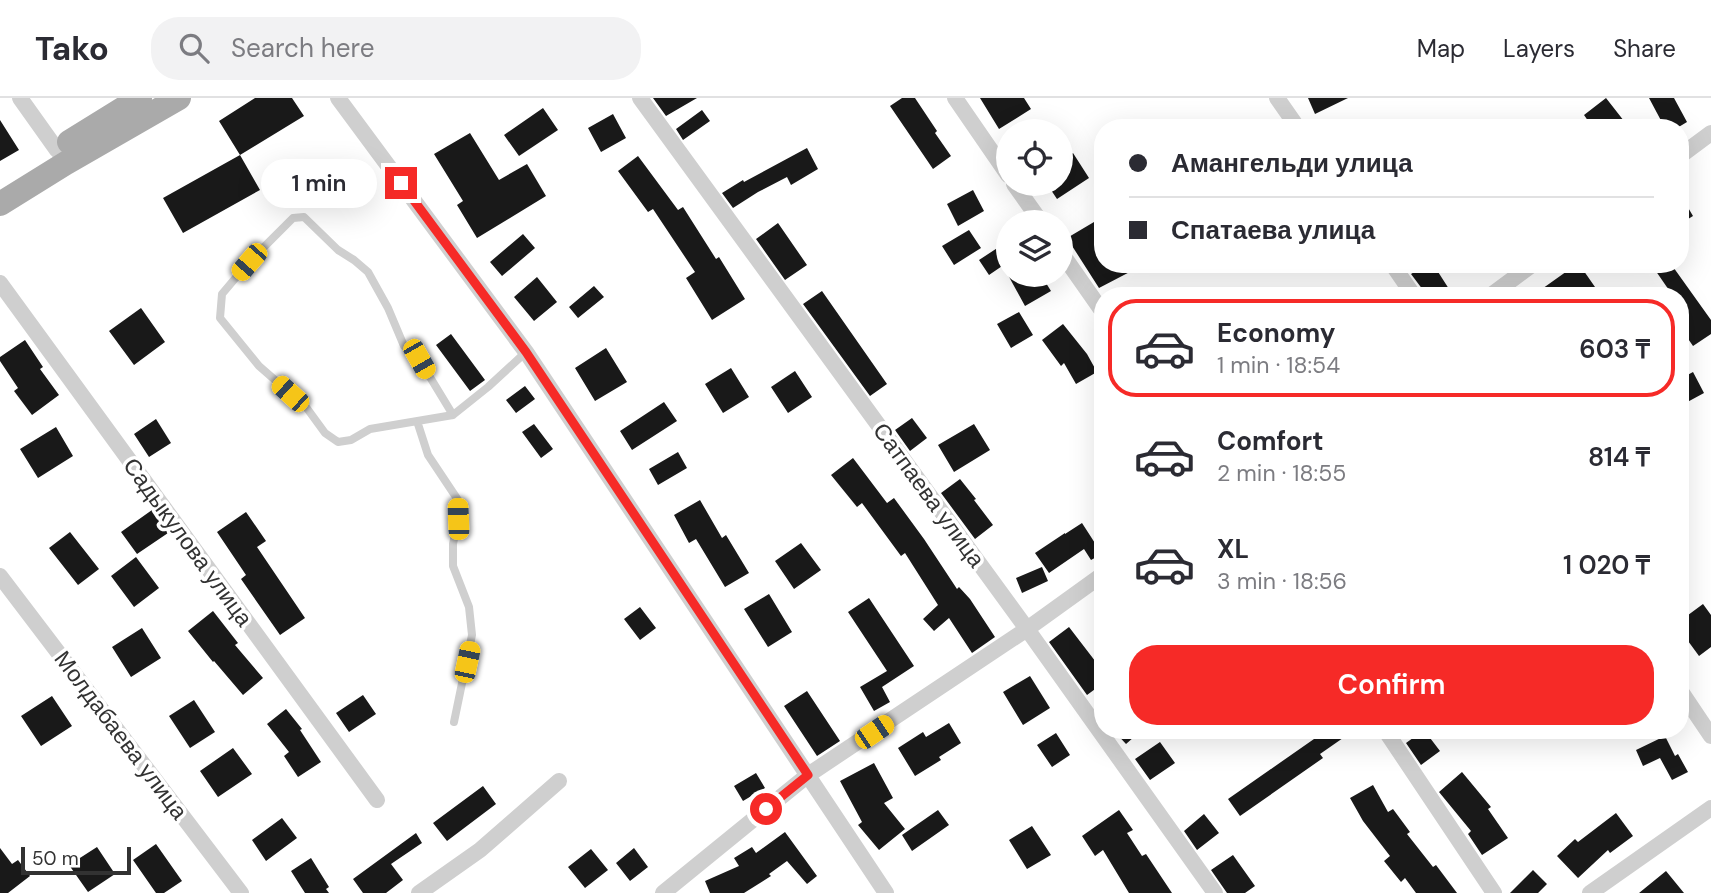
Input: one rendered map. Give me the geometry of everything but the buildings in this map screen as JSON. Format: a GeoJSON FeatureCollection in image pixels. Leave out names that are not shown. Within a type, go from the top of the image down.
{"type":"FeatureCollection","features":[{"type":"Feature","properties":{"kind":"main road"},"geometry":{"type":"LineString","coordinates":[[0,185],[140,98]]}},
{"type":"Feature","properties":{"kind":"main road"},"geometry":{"type":"LineString","coordinates":[[0,204],[179,98]]}},
{"type":"Feature","properties":{"kind":"street"},"geometry":{"type":"LineString","coordinates":[[20,98],[57,150]]}},
{"type":"Feature","properties":{"kind":"street"},"geometry":{"type":"LineString","coordinates":[[338,98],[526,352],[886,893]]}},
{"type":"Feature","properties":{"kind":"street","name":"Сатпаева улица"},"geometry":{"type":"LineString","coordinates":[[640,98],[1094,723]]}},
{"type":"Feature","properties":{"kind":"street"},"geometry":{"type":"LineString","coordinates":[[955,98],[996,157]]}},
{"type":"Feature","properties":{"kind":"street"},"geometry":{"type":"LineString","coordinates":[[1277,98],[1292,119]]}},
{"type":"Feature","properties":{"kind":"street"},"geometry":{"type":"LineString","coordinates":[[1689,150],[1711,134]]}},
{"type":"Feature","properties":{"kind":"street"},"geometry":{"type":"LineString","coordinates":[[1073,270],[1094,300]]}},
{"type":"Feature","properties":{"kind":"street"},"geometry":{"type":"LineString","coordinates":[[1502,287],[1521,273]]}},
{"type":"Feature","properties":{"kind":"street","name":"Садыкулова улица"},"geometry":{"type":"LineString","coordinates":[[0,284],[377,800]]}},
{"type":"Feature","properties":{"kind":"street","name":"Молдабаева улица"},"geometry":{"type":"LineString","coordinates":[[0,576],[241,893]]}},
{"type":"Feature","properties":{"kind":"street"},"geometry":{"type":"LineString","coordinates":[[663,893],[808,775],[1027,629],[1094,581]]}},
{"type":"Feature","properties":{"kind":"street"},"geometry":{"type":"LineString","coordinates":[[1689,703],[1711,736]]}},
{"type":"Feature","properties":{"kind":"street","name":"Сатпаева улица"},"geometry":{"type":"LineString","coordinates":[[1105,739],[1215,893]]}},
{"type":"Feature","properties":{"kind":"street"},"geometry":{"type":"LineString","coordinates":[[1391,739],[1494,893]]}},
{"type":"Feature","properties":{"kind":"street"},"geometry":{"type":"LineString","coordinates":[[419,893],[480,850],[559,781]]}},
{"type":"Feature","properties":{"kind":"street"},"geometry":{"type":"LineString","coordinates":[[1590,893],[1711,808]]}},
{"type":"Feature","properties":{"kind":"lane"},"geometry":{"type":"LineString","coordinates":[[453,415],[419,359],[404,346],[388,308],[368,272],[338,250],[304,217],[293,218],[249,262],[222,294],[220,318],[259,366],[306,408],[325,433],[338,442],[351,440],[370,429],[453,415],[526,352]]}},
{"type":"Feature","properties":{"kind":"lane"},"geometry":{"type":"LineString","coordinates":[[417,421],[428,455],[458,500],[453,566],[469,607],[472,635],[454,722]]}},
{"type":"Feature","properties":{"kind":"route"},"geometry":{"type":"LineString","coordinates":[[401,183],[526,352],[808,775],[766,809]]}}]}
